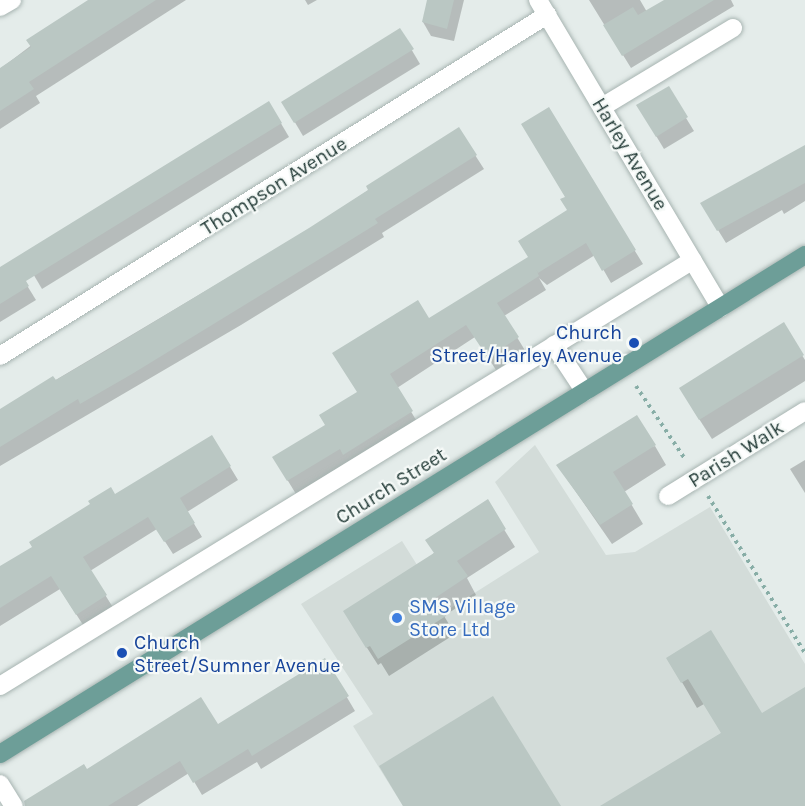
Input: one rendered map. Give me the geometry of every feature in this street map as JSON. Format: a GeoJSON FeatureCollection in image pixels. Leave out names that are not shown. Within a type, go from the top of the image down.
{"type":"FeatureCollection","features":[{"type":"Feature","properties":{"kind":"main road","name":"Church Street"},"geometry":{"type":"LineString","coordinates":[[0,754],[804,258]]}},
{"type":"Feature","properties":{"kind":"street"},"geometry":{"type":"LineString","coordinates":[[0,7],[12,0]]}},
{"type":"Feature","properties":{"kind":"street","name":"Harley Avenue"},"geometry":{"type":"LineString","coordinates":[[543,8],[721,308]]}},
{"type":"Feature","properties":{"kind":"street","name":"Thompson Avenue"},"geometry":{"type":"LineString","coordinates":[[0,356],[543,8]]}},
{"type":"Feature","properties":{"kind":"street"},"geometry":{"type":"LineString","coordinates":[[602,107],[733,28]]}},
{"type":"Feature","properties":{"kind":"street"},"geometry":{"type":"LineString","coordinates":[[0,686],[693,260]]}},
{"type":"Feature","properties":{"kind":"street"},"geometry":{"type":"LineString","coordinates":[[554,345],[585,392]]}},
{"type":"Feature","properties":{"kind":"street","name":"Parish Walk"},"geometry":{"type":"LineString","coordinates":[[668,496],[805,411]]}},
{"type":"Feature","properties":{"kind":"street"},"geometry":{"type":"LineString","coordinates":[[0,784],[14,806]]}},
{"type":"Feature","properties":{"kind":"path"},"geometry":{"type":"LineString","coordinates":[[623,368],[697,478],[805,653]]}},
{"type":"Feature","properties":{"kind":"shaded area"},"geometry":{"type":"Polygon","coordinates":[[[535,445],[606,555],[635,552],[710,507],[805,664],[805,806],[403,806],[353,726],[373,714],[301,604],[402,541],[446,611],[539,552],[495,482],[535,445]]]}},
{"type":"Feature","properties":{"kind":"building"},"geometry":{"type":"Polygon","coordinates":[[[88,0],[156,0],[29,82],[34,89],[0,111],[0,68],[31,47],[26,40],[88,0]]]}},
{"type":"Feature","properties":{"kind":"building"},"geometry":{"type":"Polygon","coordinates":[[[427,0],[454,0],[447,29],[422,22],[427,0]]]}},
{"type":"Feature","properties":{"kind":"building"},"geometry":{"type":"Polygon","coordinates":[[[664,0],[714,0],[622,56],[603,25],[633,7],[638,15],[664,0]]]}},
{"type":"Feature","properties":{"kind":"building"},"geometry":{"type":"Polygon","coordinates":[[[400,28],[414,49],[294,123],[281,102],[400,28]]]}},
{"type":"Feature","properties":{"kind":"building"},"geometry":{"type":"Polygon","coordinates":[[[669,86],[688,117],[656,137],[636,105],[669,86]]]}},
{"type":"Feature","properties":{"kind":"building"},"geometry":{"type":"Polygon","coordinates":[[[269,101],[282,123],[26,281],[29,286],[0,304],[0,267],[269,101]]]}},
{"type":"Feature","properties":{"kind":"building"},"geometry":{"type":"Polygon","coordinates":[[[549,107],[636,250],[602,271],[586,243],[538,273],[536,269],[539,276],[497,303],[519,337],[488,358],[466,325],[390,374],[413,411],[343,455],[340,449],[287,481],[272,457],[325,425],[319,415],[357,392],[332,353],[418,300],[429,318],[528,257],[518,241],[567,210],[560,199],[565,197],[521,124],[549,107]]]}},
{"type":"Feature","properties":{"kind":"building"},"geometry":{"type":"Polygon","coordinates":[[[459,127],[477,155],[375,219],[378,223],[132,374],[80,404],[78,399],[0,447],[0,409],[53,376],[56,380],[106,351],[309,228],[368,190],[366,186],[459,127]]]}},
{"type":"Feature","properties":{"kind":"building"},"geometry":{"type":"Polygon","coordinates":[[[805,145],[805,183],[717,231],[700,203],[805,145]]]}},
{"type":"Feature","properties":{"kind":"building"},"geometry":{"type":"Polygon","coordinates":[[[784,322],[804,355],[699,420],[679,388],[784,322]]]}},
{"type":"Feature","properties":{"kind":"building"},"geometry":{"type":"Polygon","coordinates":[[[637,415],[656,445],[613,472],[633,504],[600,525],[556,465],[637,415]]]}},
{"type":"Feature","properties":{"kind":"building"},"geometry":{"type":"Polygon","coordinates":[[[212,435],[231,466],[180,498],[195,523],[164,542],[148,517],[83,557],[107,595],[76,615],[51,576],[0,608],[0,566],[32,547],[29,542],[90,504],[88,501],[111,487],[115,494],[212,435]]]}},
{"type":"Feature","properties":{"kind":"building"},"geometry":{"type":"Polygon","coordinates":[[[488,499],[506,529],[457,561],[468,576],[435,598],[446,616],[378,659],[370,646],[366,648],[343,611],[434,553],[425,540],[488,499]]]}},
{"type":"Feature","properties":{"kind":"building"},"geometry":{"type":"Polygon","coordinates":[[[711,630],[762,713],[805,687],[805,806],[600,806],[721,733],[688,679],[681,683],[666,658],[711,630]]]}},
{"type":"Feature","properties":{"kind":"building"},"geometry":{"type":"Polygon","coordinates":[[[325,658],[349,696],[252,756],[248,749],[193,783],[180,761],[108,806],[25,806],[24,801],[84,764],[87,769],[201,697],[218,724],[325,658]]]}},
{"type":"Feature","properties":{"kind":"building"},"geometry":{"type":"Polygon","coordinates":[[[493,696],[561,806],[403,806],[379,766],[493,696]]]}},
{"type":"Feature","properties":{"kind":"place","name":"Church Street/Harley Avenue"},"geometry":{"type":"Point","coordinates":[634,343]}},
{"type":"Feature","properties":{"kind":"place","name":"SMS Village Store Ltd"},"geometry":{"type":"Point","coordinates":[397,618]}},
{"type":"Feature","properties":{"kind":"place","name":"Church Street/Sumner Avenue"},"geometry":{"type":"Point","coordinates":[122,653]}}]}
